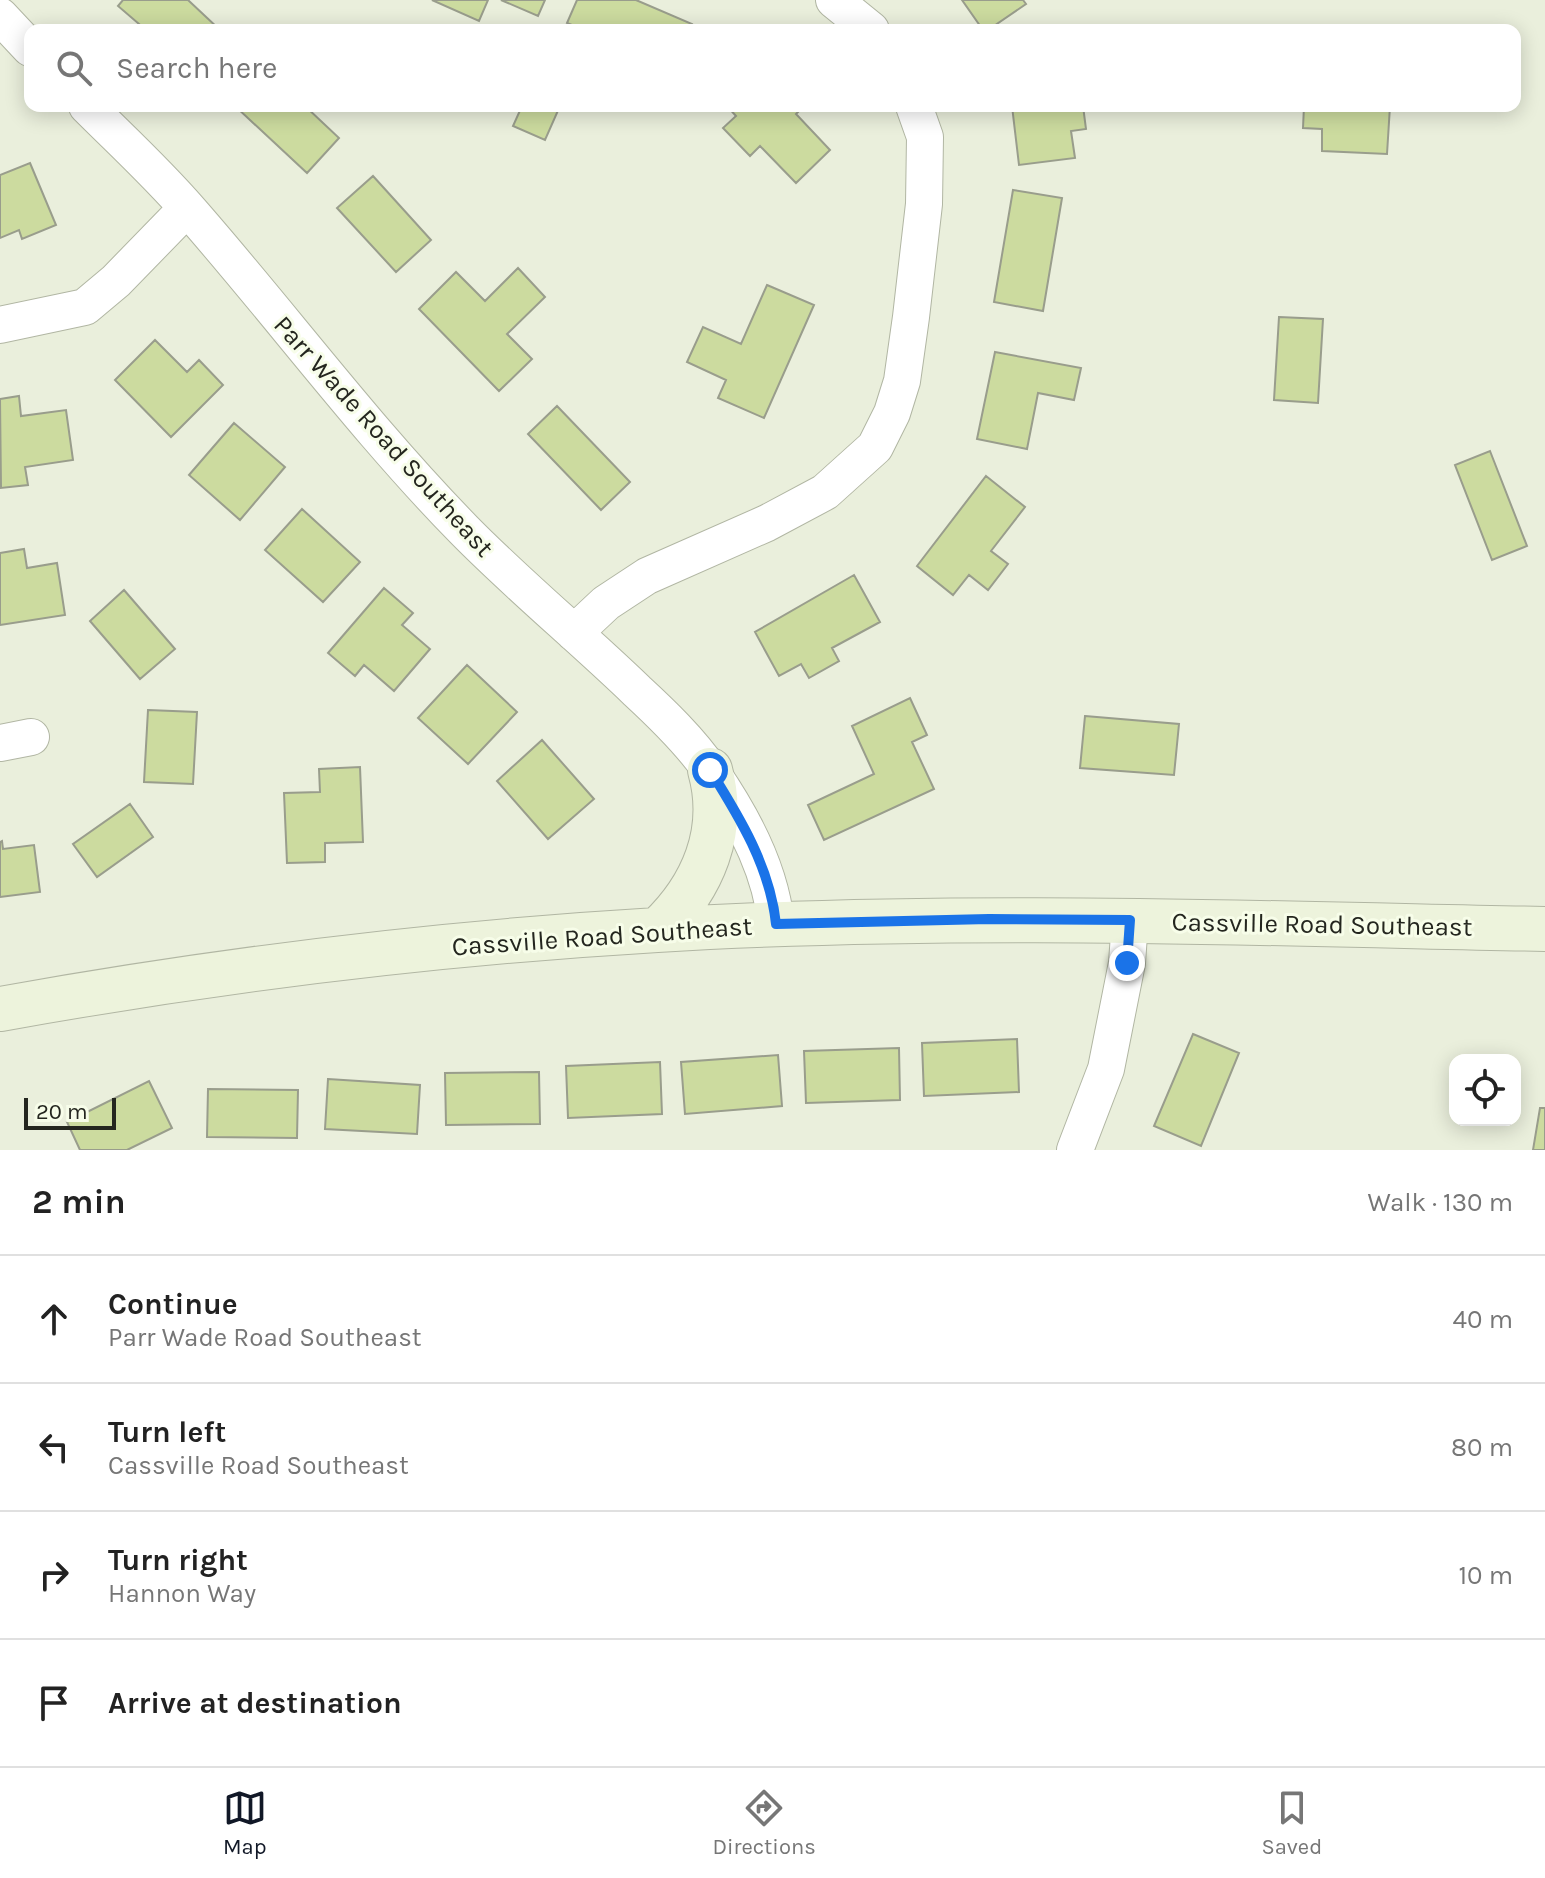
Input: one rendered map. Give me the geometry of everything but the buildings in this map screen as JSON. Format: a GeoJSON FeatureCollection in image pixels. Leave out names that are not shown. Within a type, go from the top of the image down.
{"type":"FeatureCollection","features":[{"type":"Feature","properties":{"kind":"main road"},"geometry":{"type":"LineString","coordinates":[[659,929],[689,895],[707,862],[716,819],[710,770]]}},
{"type":"Feature","properties":{"kind":"main road","name":"Cassville Road Southeast"},"geometry":{"type":"LineString","coordinates":[[0,1009],[342,957],[492,941],[659,929],[989,919],[1545,929]]}},
{"type":"Feature","properties":{"kind":"street"},"geometry":{"type":"LineString","coordinates":[[834,0],[864,24]]}},
{"type":"Feature","properties":{"kind":"street"},"geometry":{"type":"LineString","coordinates":[[0,16],[24,42]]}},
{"type":"Feature","properties":{"kind":"street","name":"Parr Wade Road Southeast"},"geometry":{"type":"LineString","coordinates":[[93,112],[187,208],[394,455],[465,531],[660,713],[710,770],[750,838],[765,873],[776,924]]}},
{"type":"Feature","properties":{"kind":"street"},"geometry":{"type":"LineString","coordinates":[[574,633],[606,603],[647,576],[767,523],[825,492],[875,447],[892,413],[902,381],[911,317],[924,204],[925,137],[916,112]]}},
{"type":"Feature","properties":{"kind":"street"},"geometry":{"type":"LineString","coordinates":[[0,325],[85,307],[116,281],[187,208]]}},
{"type":"Feature","properties":{"kind":"street"},"geometry":{"type":"LineString","coordinates":[[1075,1150],[1109,1056],[1127,963],[1130,920]]}},
{"type":"Feature","properties":{"kind":"route"},"geometry":{"type":"LineString","coordinates":[[710,770],[750,838],[765,873],[776,924],[989,919],[1130,920],[1127,963]]}}]}
